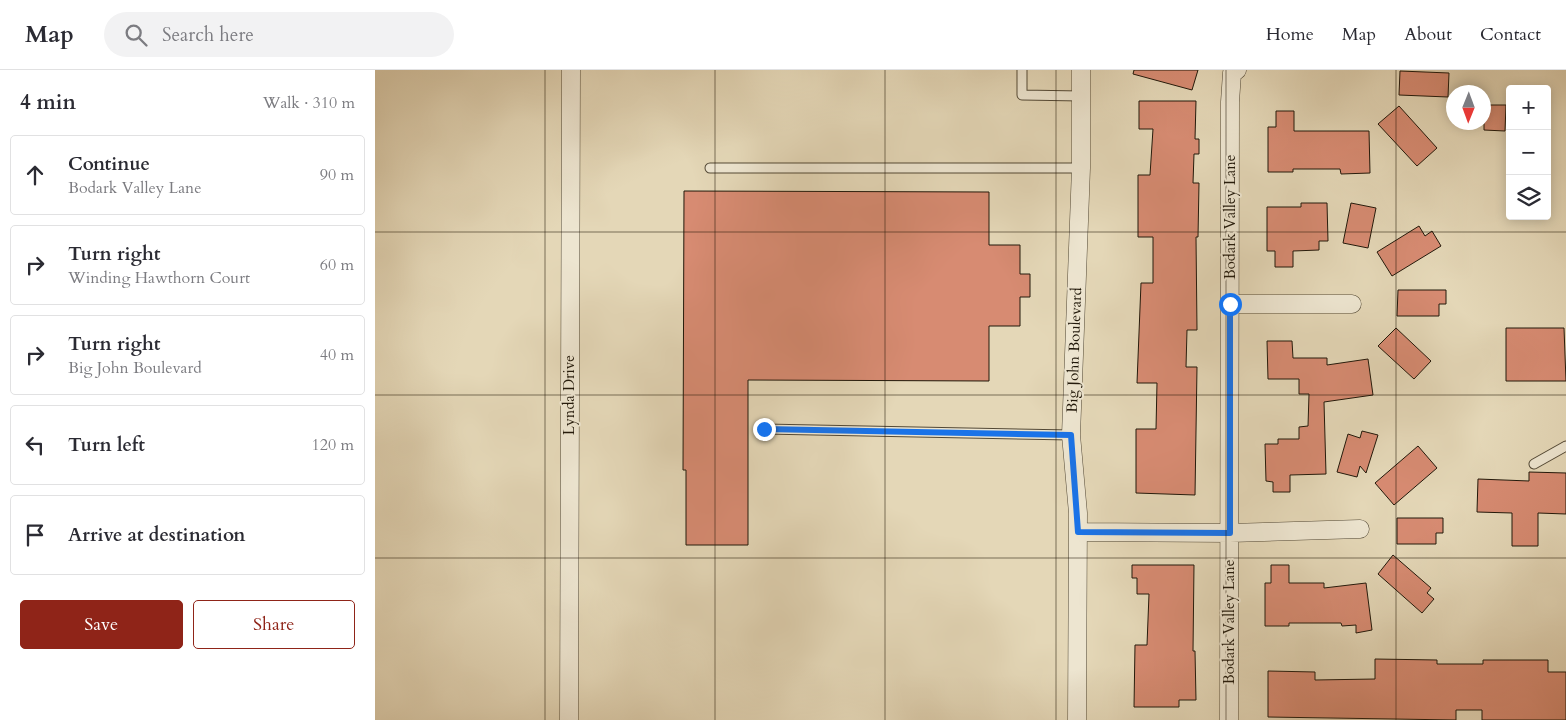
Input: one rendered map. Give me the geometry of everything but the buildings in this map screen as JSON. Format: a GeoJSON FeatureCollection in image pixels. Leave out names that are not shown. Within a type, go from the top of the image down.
{"type":"FeatureCollection","features":[{"type":"Feature","properties":{"kind":"street","name":"Lynda Drive"},"geometry":{"type":"LineString","coordinates":[[569,720],[571,70]]}},
{"type":"Feature","properties":{"kind":"street","name":"Big John Boulevard"},"geometry":{"type":"LineString","coordinates":[[1077,720],[1078,532],[1071,435],[1081,168],[1081,70]]}},
{"type":"Feature","properties":{"kind":"street","name":"Bodark Valley Lane"},"geometry":{"type":"LineString","coordinates":[[1229,720],[1230,102],[1235,72]]}},
{"type":"Feature","properties":{"kind":"street"},"geometry":{"type":"LineString","coordinates":[[1230,304],[1352,304]]}},
{"type":"Feature","properties":{"kind":"street"},"geometry":{"type":"LineString","coordinates":[[1078,532],[1230,533],[1360,529]]}},
{"type":"Feature","properties":{"kind":"lane"},"geometry":{"type":"LineString","coordinates":[[1022,70],[1022,95],[1081,96]]}},
{"type":"Feature","properties":{"kind":"lane"},"geometry":{"type":"LineString","coordinates":[[710,168],[1081,168]]}},
{"type":"Feature","properties":{"kind":"lane"},"geometry":{"type":"LineString","coordinates":[[764,429],[1071,435]]}},
{"type":"Feature","properties":{"kind":"lane"},"geometry":{"type":"LineString","coordinates":[[1534,464],[1566,446]]}},
{"type":"Feature","properties":{"kind":"route"},"geometry":{"type":"LineString","coordinates":[[764,429],[1071,435],[1078,532],[1230,533],[1230,304]]}}]}
